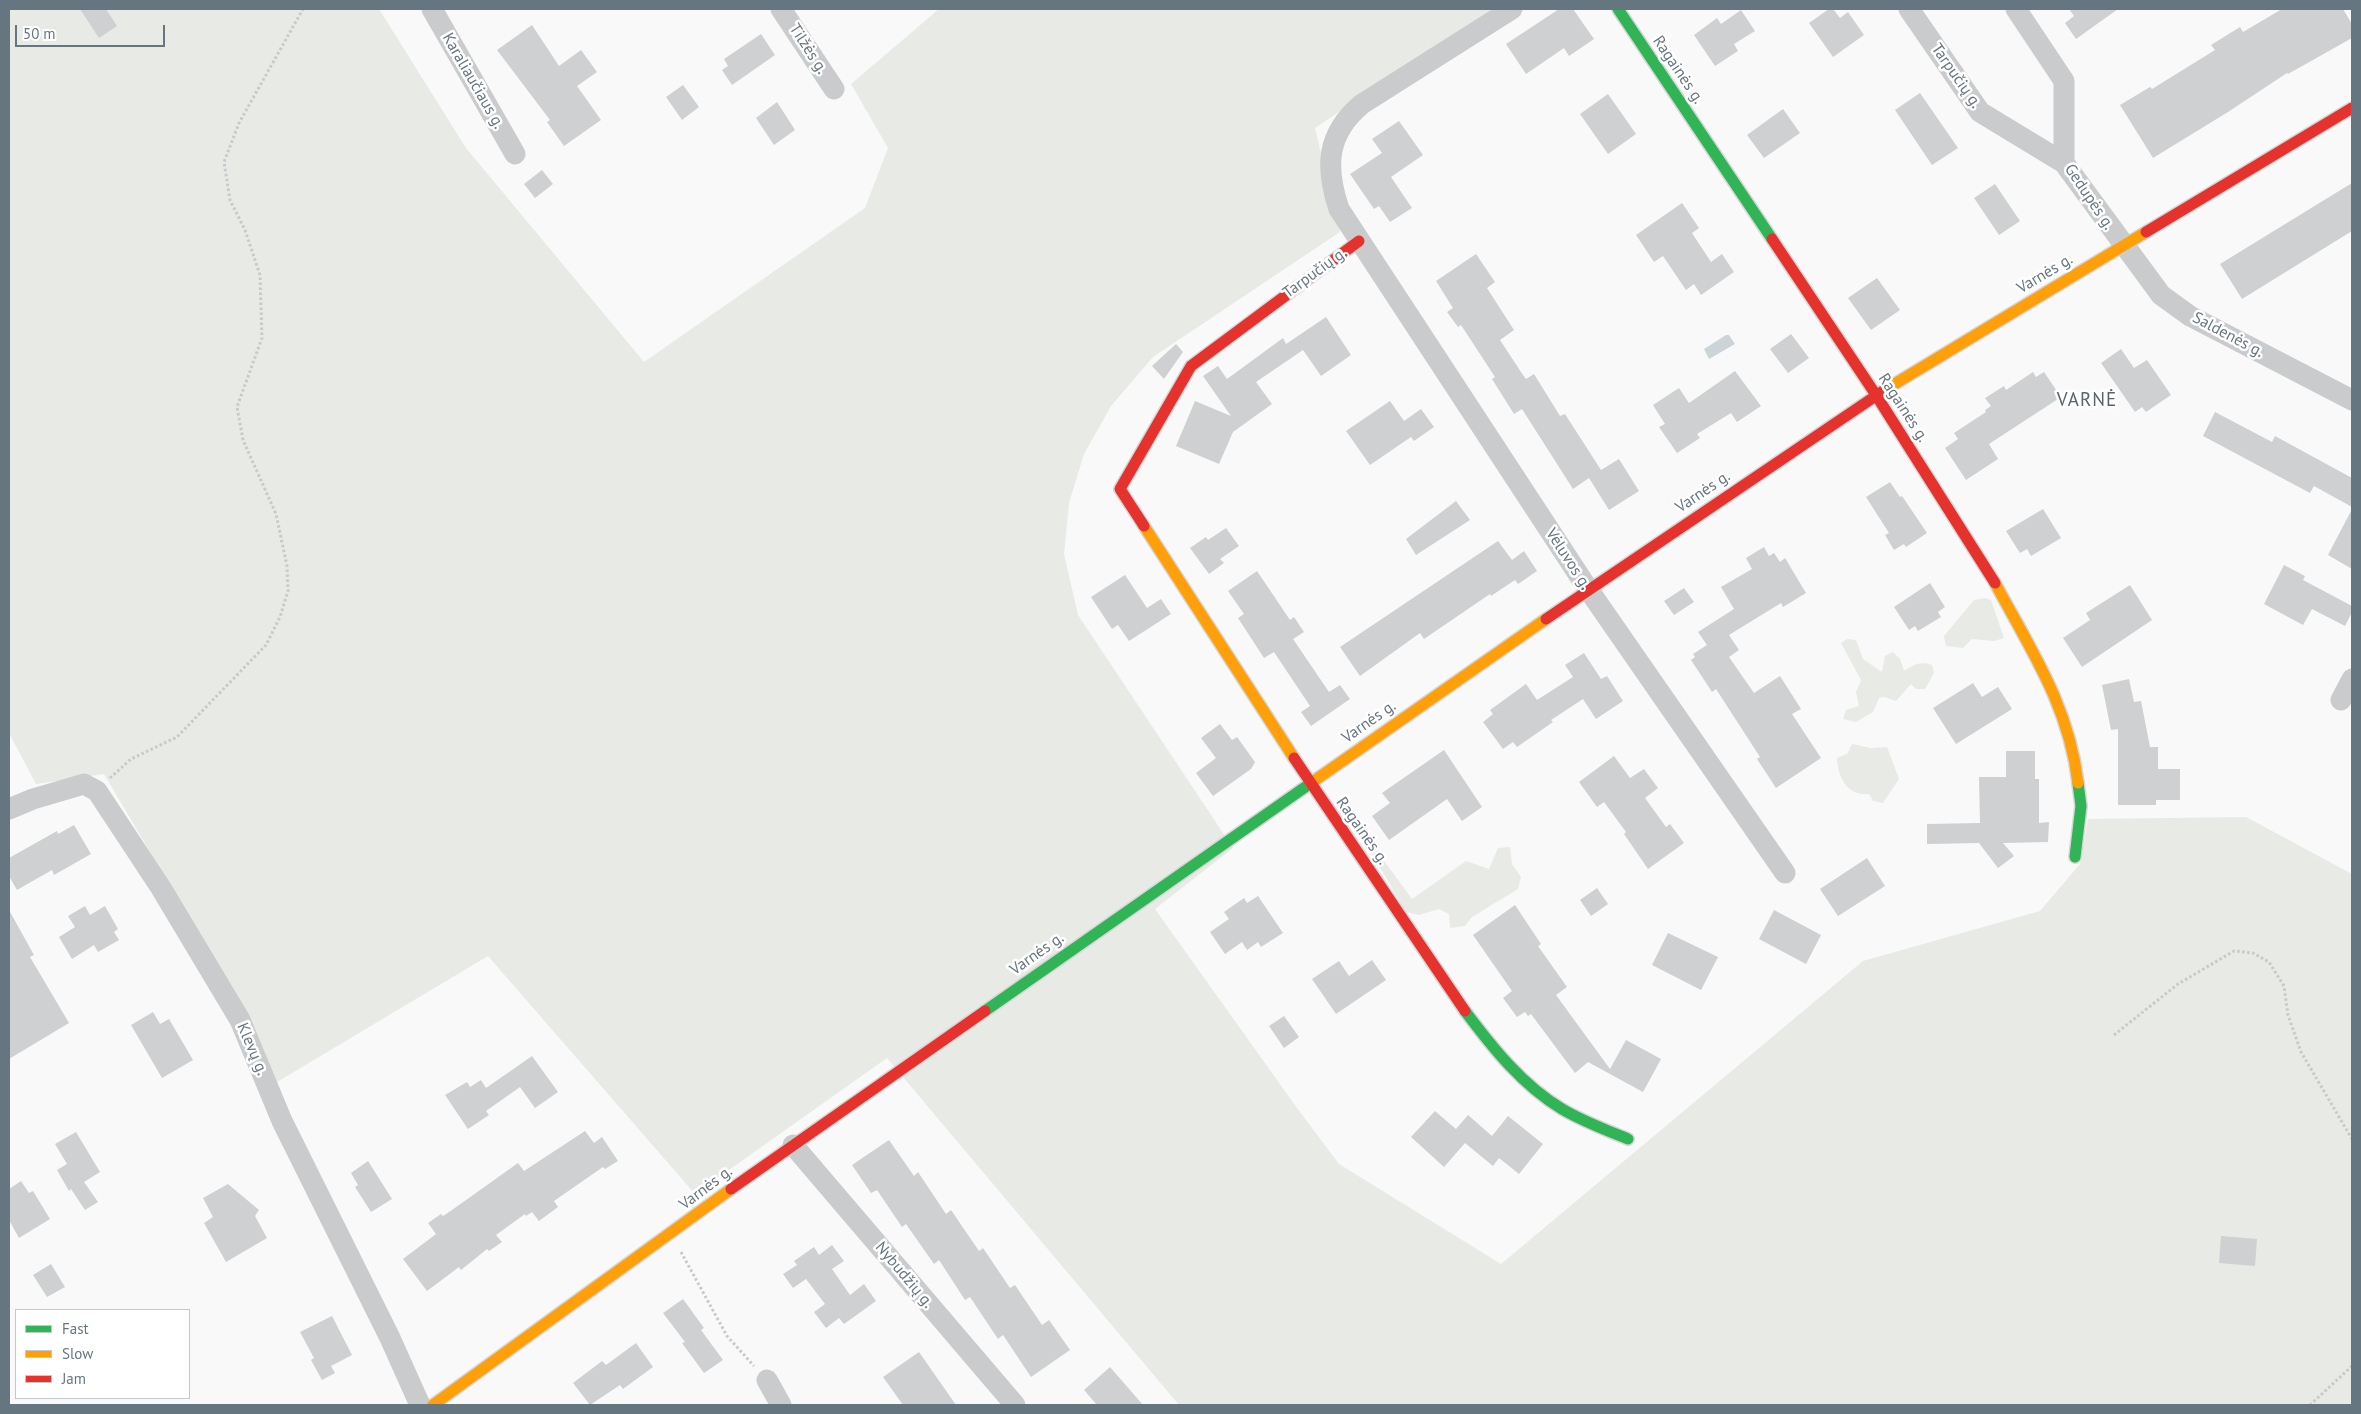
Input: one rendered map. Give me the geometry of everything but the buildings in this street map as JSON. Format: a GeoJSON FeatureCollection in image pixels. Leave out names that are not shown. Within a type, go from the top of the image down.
{"type":"FeatureCollection","features":[{"type":"Feature","properties":{"kind":"street","name":"Karaliaučiaus g."},"geometry":{"type":"LineString","coordinates":[[432,9],[515,154]]}},
{"type":"Feature","properties":{"kind":"street","name":"Tilžės g."},"geometry":{"type":"LineString","coordinates":[[781,9],[834,89]]}},
{"type":"Feature","properties":{"kind":"street","name":"Tarpučių g."},"geometry":{"type":"LineString","coordinates":[[1120,490],[1169,401],[1191,366],[1359,241],[1339,209],[1331,185],[1330,161],[1340,128],[1349,115],[1362,104],[1512,9]]}},
{"type":"Feature","properties":{"kind":"street","name":"Ragainės g."},"geometry":{"type":"LineString","coordinates":[[1618,9],[1876,395],[1988,572],[2049,682],[2062,710],[2076,763],[2081,806],[2074,857]]}},
{"type":"Feature","properties":{"kind":"street","name":"Tarpučių g."},"geometry":{"type":"LineString","coordinates":[[1909,9],[1980,112],[2064,163]]}},
{"type":"Feature","properties":{"kind":"street","name":"Gedupės g."},"geometry":{"type":"LineString","coordinates":[[2016,9],[2064,81],[2064,163],[2123,246]]}},
{"type":"Feature","properties":{"kind":"street","name":"Varnės g."},"geometry":{"type":"LineString","coordinates":[[433,1405],[793,1145],[1588,589],[1876,395],[2352,108]]}},
{"type":"Feature","properties":{"kind":"street","name":"Vėluvos g."},"geometry":{"type":"LineString","coordinates":[[1359,241],[1588,589],[1785,873]]}},
{"type":"Feature","properties":{"kind":"street","name":"Saldenės g."},"geometry":{"type":"LineString","coordinates":[[2123,246],[2161,295],[2176,308],[2352,400]]}},
{"type":"Feature","properties":{"kind":"street","name":"Ragainės g."},"geometry":{"type":"LineString","coordinates":[[1120,490],[1309,783],[1476,1025],[1516,1071],[1543,1096],[1574,1116],[1628,1139]]}},
{"type":"Feature","properties":{"kind":"street"},"geometry":{"type":"LineString","coordinates":[[2341,700],[2352,679]]}},
{"type":"Feature","properties":{"kind":"street"},"geometry":{"type":"LineString","coordinates":[[9,809],[33,799],[84,784],[97,791]]}},
{"type":"Feature","properties":{"kind":"street","name":"Klevų g."},"geometry":{"type":"LineString","coordinates":[[97,791],[161,888],[240,1020],[282,1121],[390,1338],[420,1405]]}},
{"type":"Feature","properties":{"kind":"street","name":"Nybudžių g."},"geometry":{"type":"LineString","coordinates":[[793,1145],[1015,1405]]}},
{"type":"Feature","properties":{"kind":"street"},"geometry":{"type":"LineString","coordinates":[[767,1380],[781,1405]]}},
{"type":"Feature","properties":{"kind":"path"},"geometry":{"type":"LineString","coordinates":[[97,791],[131,759],[178,737],[266,645],[280,617],[288,592],[287,566],[276,514],[242,440],[237,407],[262,338],[260,275],[245,230],[230,200],[224,162],[239,123],[303,9]]}},
{"type":"Feature","properties":{"kind":"path"},"geometry":{"type":"LineString","coordinates":[[2114,1035],[2178,984],[2234,951],[2253,953],[2269,962],[2284,986],[2288,1015],[2301,1052],[2352,1139]]}},
{"type":"Feature","properties":{"kind":"path"},"geometry":{"type":"LineString","coordinates":[[671,1234],[727,1336],[767,1380]]}},
{"type":"Feature","properties":{"kind":"path"},"geometry":{"type":"LineString","coordinates":[[2310,1405],[2352,1366]]}},
{"type":"Feature","properties":{"kind":"shaded area"},"geometry":{"type":"Polygon","coordinates":[[[9,9],[379,9],[466,148],[644,362],[865,208],[888,148],[851,84],[939,9],[1495,9],[1315,128],[1340,232],[1153,357],[1111,406],[1084,454],[1069,503],[1064,554],[1078,615],[1233,848],[1155,909],[1339,1164],[1501,1264],[1863,961],[2040,911],[2080,864],[2088,819],[2246,817],[2352,874],[2352,1405],[1179,1405],[887,1058],[695,1194],[488,956],[277,1082],[245,1013],[104,774],[36,784],[9,733],[9,9]]]}},
{"type":"Feature","properties":{"kind":"shaded area"},"geometry":{"type":"Polygon","coordinates":[[[1729,335],[1735,344],[1709,359],[1704,349],[1729,335]]]}},
{"type":"Feature","properties":{"kind":"shaded area"},"geometry":{"type":"Polygon","coordinates":[[[1985,598],[1991,600],[2004,638],[1994,641],[1972,639],[1963,648],[1946,646],[1944,636],[1974,600],[1985,598]]]}},
{"type":"Feature","properties":{"kind":"shaded area"},"geometry":{"type":"Polygon","coordinates":[[[1847,639],[1856,640],[1863,659],[1882,672],[1885,656],[1893,652],[1900,659],[1904,671],[1914,665],[1924,663],[1932,665],[1934,673],[1925,689],[1916,689],[1911,684],[1896,701],[1884,697],[1879,698],[1873,712],[1856,722],[1843,719],[1846,710],[1859,706],[1856,692],[1861,680],[1841,643],[1847,639]]]}},
{"type":"Feature","properties":{"kind":"shaded area"},"geometry":{"type":"Polygon","coordinates":[[[1852,744],[1871,748],[1887,747],[1899,779],[1883,803],[1873,801],[1869,794],[1861,794],[1849,789],[1842,779],[1837,758],[1847,754],[1852,744]]]}},
{"type":"Feature","properties":{"kind":"shaded area"},"geometry":{"type":"Polygon","coordinates":[[[1357,828],[1368,839],[1412,899],[1466,861],[1489,869],[1498,848],[1510,847],[1512,864],[1521,877],[1518,889],[1472,917],[1465,926],[1450,928],[1449,914],[1439,909],[1419,915],[1406,912],[1357,828]]]}},
{"type":"Feature","properties":{"kind":"traffic: fast"},"geometry":{"type":"LineString","coordinates":[[1618,9],[1772,239]]}},
{"type":"Feature","properties":{"kind":"traffic: fast"},"geometry":{"type":"LineString","coordinates":[[985,1011],[1311,783]]}},
{"type":"Feature","properties":{"kind":"traffic: fast"},"geometry":{"type":"LineString","coordinates":[[2075,857],[2081,806],[2078,783]]}},
{"type":"Feature","properties":{"kind":"traffic: fast"},"geometry":{"type":"LineString","coordinates":[[1465,1011],[1497,1052],[1534,1089],[1562,1109],[1628,1139]]}},
{"type":"Feature","properties":{"kind":"traffic: slow"},"geometry":{"type":"LineString","coordinates":[[1883,391],[2146,232]]}},
{"type":"Feature","properties":{"kind":"traffic: slow"},"geometry":{"type":"LineString","coordinates":[[1144,526],[1294,758]]}},
{"type":"Feature","properties":{"kind":"traffic: slow"},"geometry":{"type":"LineString","coordinates":[[1995,583],[2047,679],[2066,729],[2078,783]]}},
{"type":"Feature","properties":{"kind":"traffic: slow"},"geometry":{"type":"LineString","coordinates":[[1311,783],[1546,619]]}},
{"type":"Feature","properties":{"kind":"traffic: slow"},"geometry":{"type":"LineString","coordinates":[[433,1405],[731,1189]]}},
{"type":"Feature","properties":{"kind":"traffic: jam"},"geometry":{"type":"LineString","coordinates":[[2146,232],[2352,108]]}},
{"type":"Feature","properties":{"kind":"traffic: jam"},"geometry":{"type":"LineString","coordinates":[[1772,239],[1876,395],[1995,583]]}},
{"type":"Feature","properties":{"kind":"traffic: jam"},"geometry":{"type":"LineString","coordinates":[[1144,526],[1120,489],[1191,366],[1359,241]]}},
{"type":"Feature","properties":{"kind":"traffic: jam"},"geometry":{"type":"LineString","coordinates":[[1546,619],[1883,391]]}},
{"type":"Feature","properties":{"kind":"traffic: jam"},"geometry":{"type":"LineString","coordinates":[[1294,758],[1465,1011]]}},
{"type":"Feature","properties":{"kind":"traffic: jam"},"geometry":{"type":"LineString","coordinates":[[731,1189],[985,1011]]}},
{"type":"Feature","properties":{"kind":"district","name":"VARNĖ"},"geometry":{"type":"Point","coordinates":[2087,401]}}]}
